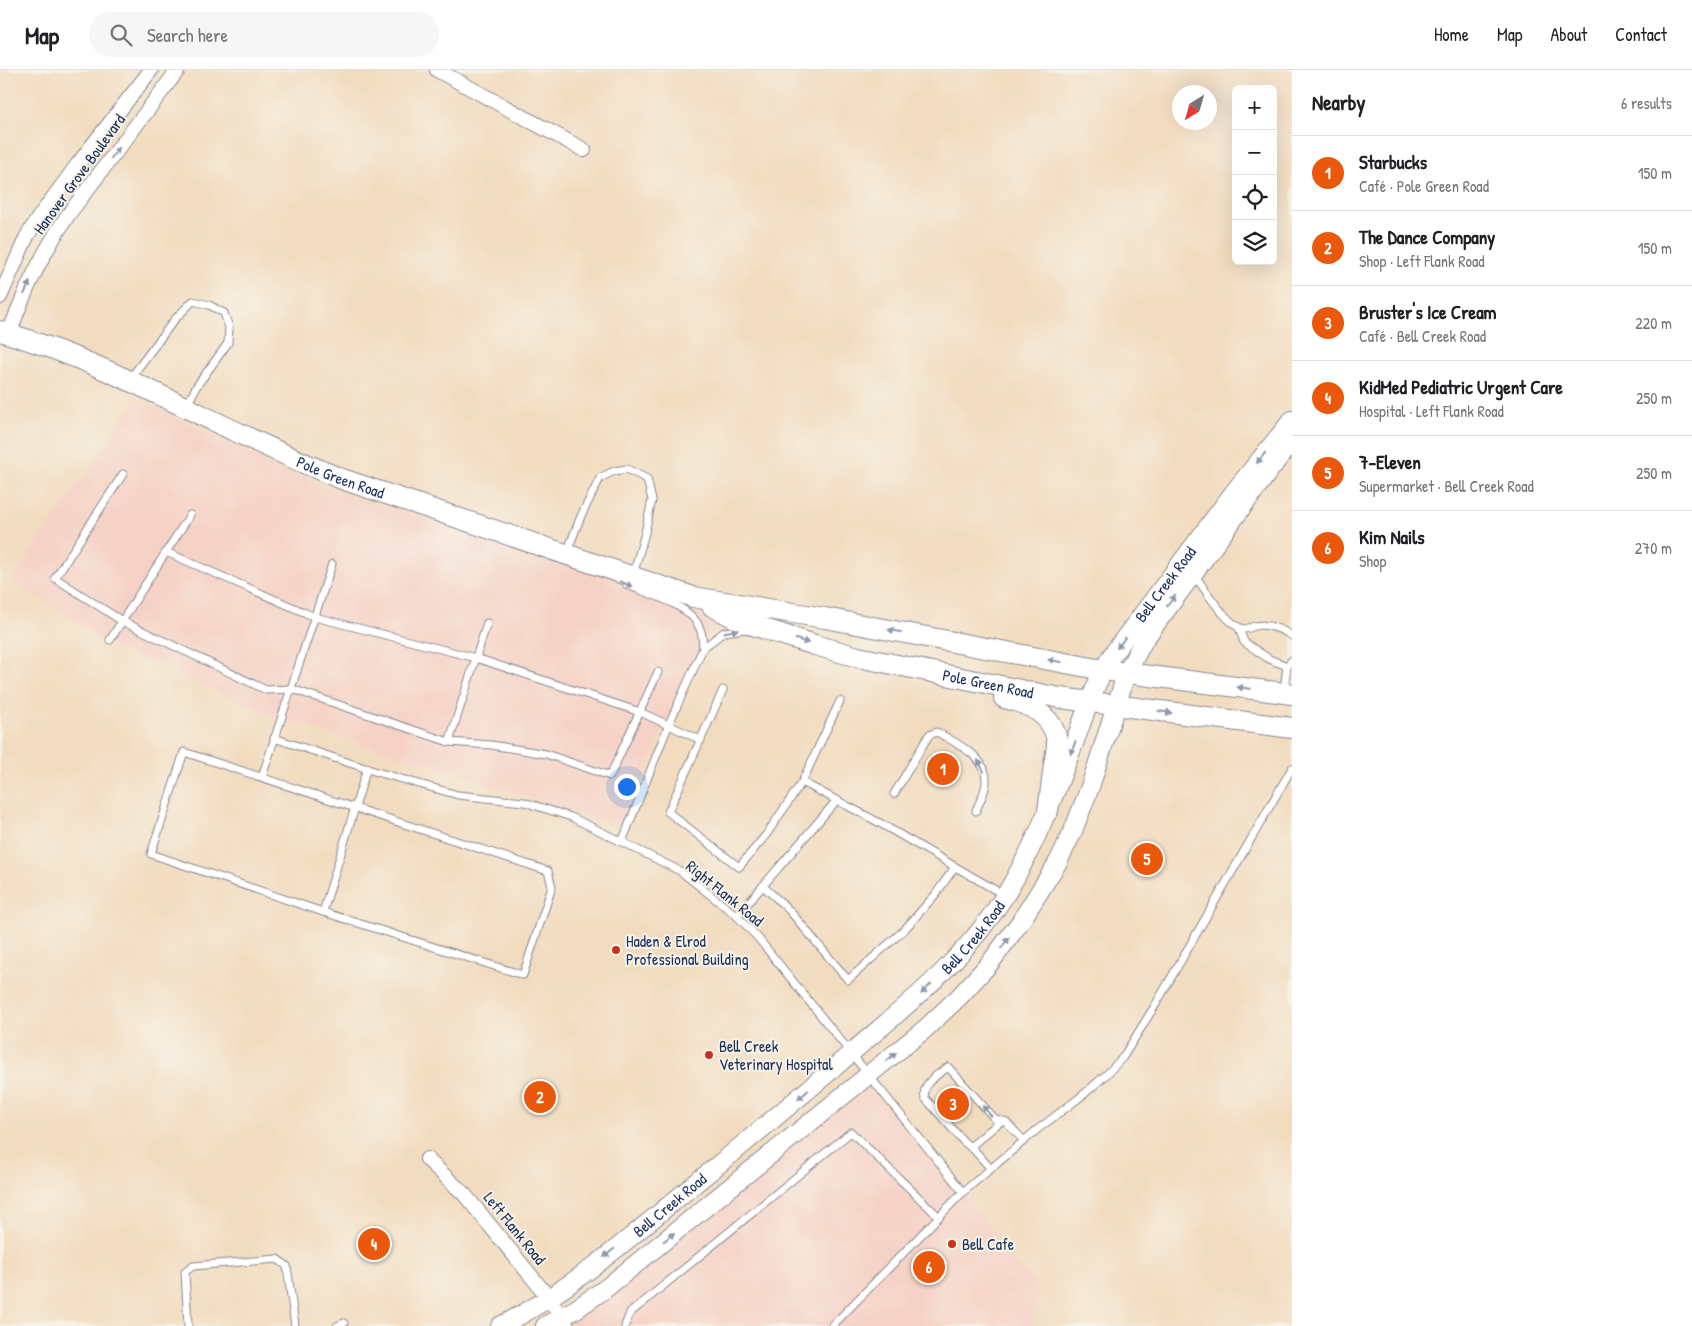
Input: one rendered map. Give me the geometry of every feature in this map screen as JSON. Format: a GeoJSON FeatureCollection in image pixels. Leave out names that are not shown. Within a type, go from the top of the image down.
{"type":"FeatureCollection","features":[{"type":"Feature","properties":{"kind":"main road","name":"Pole Green Road"},"geometry":{"type":"LineString","coordinates":[[5,332],[80,360],[128,381],[305,465],[342,480],[693,597],[743,622],[858,657],[1060,698],[1292,728]]}},
{"type":"Feature","properties":{"kind":"main road","name":"Pole Green Road"},"geometry":{"type":"LineString","coordinates":[[693,597],[825,618],[1103,670],[1288,694]]}},
{"type":"Feature","properties":{"kind":"main road"},"geometry":{"type":"LineString","coordinates":[[858,657],[931,684],[1028,704],[1039,712],[1047,721],[1056,741],[1048,811]]}},
{"type":"Feature","properties":{"kind":"street","name":"Hanover Grove Boulevard"},"geometry":{"type":"LineString","coordinates":[[0,297],[27,236],[38,217],[151,70]]}},
{"type":"Feature","properties":{"kind":"street","name":"Hanover Grove Boulevard"},"geometry":{"type":"LineString","coordinates":[[5,332],[35,269],[53,237],[178,70]]}},
{"type":"Feature","properties":{"kind":"street"},"geometry":{"type":"LineString","coordinates":[[437,70],[584,150]]}},
{"type":"Feature","properties":{"kind":"street","name":"Bell Creek Road"},"geometry":{"type":"LineString","coordinates":[[500,1326],[549,1298],[595,1264],[786,1109],[915,999],[940,976],[974,938],[1005,896],[1029,852],[1048,811],[1088,702],[1112,655],[1228,500],[1292,420]]}},
{"type":"Feature","properties":{"kind":"street","name":"Bell Creek Road"},"geometry":{"type":"LineString","coordinates":[[545,1326],[565,1322],[925,1029],[959,997],[990,962],[1021,921],[1058,862],[1073,831],[1090,787],[1127,672],[1144,640],[1292,440]]}},
{"type":"Feature","properties":{"kind":"street","name":"Left Flank Road"},"geometry":{"type":"LineString","coordinates":[[427,1159],[465,1194],[549,1298],[565,1322]]}},
{"type":"Feature","properties":{"kind":"lane"},"geometry":{"type":"LineString","coordinates":[[128,381],[175,319],[192,301],[209,305],[224,313],[230,327],[228,343],[196,387],[186,409]]}},
{"type":"Feature","properties":{"kind":"lane"},"geometry":{"type":"LineString","coordinates":[[622,842],[669,724],[702,648],[701,629],[688,613],[663,599],[627,584],[566,554],[581,516],[600,478],[614,471],[627,469],[646,479],[652,500],[646,533],[633,577]]}},
{"type":"Feature","properties":{"kind":"lane"},"geometry":{"type":"LineString","coordinates":[[123,474],[55,578],[122,621],[266,690],[292,689],[449,742],[491,745],[546,754],[610,776],[658,672]]}},
{"type":"Feature","properties":{"kind":"lane"},"geometry":{"type":"LineString","coordinates":[[110,640],[190,515]]}},
{"type":"Feature","properties":{"kind":"lane"},"geometry":{"type":"LineString","coordinates":[[166,552],[315,617],[476,658],[640,712],[701,740]]}},
{"type":"Feature","properties":{"kind":"lane"},"geometry":{"type":"LineString","coordinates":[[262,777],[332,564]]}},
{"type":"Feature","properties":{"kind":"lane"},"geometry":{"type":"LineString","coordinates":[[1193,572],[1225,616],[1239,628],[1244,642],[1269,659],[1287,666]]}},
{"type":"Feature","properties":{"kind":"lane"},"geometry":{"type":"LineString","coordinates":[[449,742],[487,623]]}},
{"type":"Feature","properties":{"kind":"lane"},"geometry":{"type":"LineString","coordinates":[[1239,628],[1246,629],[1265,625],[1282,630],[1292,636]]}},
{"type":"Feature","properties":{"kind":"lane"},"geometry":{"type":"LineString","coordinates":[[702,648],[724,632],[737,629],[766,629]]}},
{"type":"Feature","properties":{"kind":"lane"},"geometry":{"type":"LineString","coordinates":[[1288,694],[1287,666],[1292,660]]}},
{"type":"Feature","properties":{"kind":"lane"},"geometry":{"type":"LineString","coordinates":[[723,690],[668,812],[739,867],[766,835],[802,782],[840,701]]}},
{"type":"Feature","properties":{"kind":"lane"},"geometry":{"type":"LineString","coordinates":[[894,794],[929,735],[937,732],[969,752],[982,764],[986,782],[976,811]]}},
{"type":"Feature","properties":{"kind":"lane","name":"Right Flank Road"},"geometry":{"type":"LineString","coordinates":[[274,738],[458,795],[524,802],[572,817],[680,871],[737,916],[758,938],[852,1052],[963,1192]]}},
{"type":"Feature","properties":{"kind":"lane"},"geometry":{"type":"LineString","coordinates":[[184,752],[355,808],[548,872],[552,887],[523,975],[323,912],[151,854],[184,752]]}},
{"type":"Feature","properties":{"kind":"lane"},"geometry":{"type":"LineString","coordinates":[[323,912],[367,768]]}},
{"type":"Feature","properties":{"kind":"lane"},"geometry":{"type":"LineString","coordinates":[[832,1326],[963,1192],[1083,1095],[1123,1057],[1156,1004],[1292,768]]}},
{"type":"Feature","properties":{"kind":"lane"},"geometry":{"type":"LineString","coordinates":[[802,782],[1005,896]]}},
{"type":"Feature","properties":{"kind":"lane"},"geometry":{"type":"LineString","coordinates":[[737,916],[837,800]]}},
{"type":"Feature","properties":{"kind":"lane"},"geometry":{"type":"LineString","coordinates":[[763,886],[789,910],[848,980],[906,929],[935,895],[955,867]]}},
{"type":"Feature","properties":{"kind":"lane"},"geometry":{"type":"LineString","coordinates":[[991,1169],[925,1098],[923,1091],[926,1084],[948,1067],[995,1119],[1006,1122],[1024,1141]]}},
{"type":"Feature","properties":{"kind":"lane"},"geometry":{"type":"LineString","coordinates":[[970,1146],[1001,1121]]}},
{"type":"Feature","properties":{"kind":"lane"},"geometry":{"type":"LineString","coordinates":[[624,1326],[630,1313],[851,1132],[938,1217]]}},
{"type":"Feature","properties":{"kind":"lane"},"geometry":{"type":"LineString","coordinates":[[188,1326],[185,1272],[193,1266],[277,1258],[287,1266],[295,1326]]}},
{"type":"Feature","properties":{"kind":"shaded area"},"geometry":{"type":"Polygon","coordinates":[[[137,399],[323,487],[717,608],[620,826],[268,714],[115,647],[12,580],[137,399]]]}},
{"type":"Feature","properties":{"kind":"shaded area"},"geometry":{"type":"Polygon","coordinates":[[[869,1074],[1033,1282],[1038,1298],[1035,1326],[567,1326],[576,1309],[869,1074]]]}},
{"type":"Feature","properties":{"kind":"place","name":"Starbucks"},"geometry":{"type":"Point","coordinates":[943,769]}},
{"type":"Feature","properties":{"kind":"place","name":"7-Eleven"},"geometry":{"type":"Point","coordinates":[1147,859]}},
{"type":"Feature","properties":{"kind":"place","name":"Haden & Elrod Professional Building"},"geometry":{"type":"Point","coordinates":[616,950]}},
{"type":"Feature","properties":{"kind":"place","name":"Bell Creek Veterinary Hospital"},"geometry":{"type":"Point","coordinates":[709,1055]}},
{"type":"Feature","properties":{"kind":"place","name":"The Dance Company"},"geometry":{"type":"Point","coordinates":[540,1097]}},
{"type":"Feature","properties":{"kind":"place","name":"Bruster's Ice Cream"},"geometry":{"type":"Point","coordinates":[953,1104]}},
{"type":"Feature","properties":{"kind":"place","name":"KidMed Pediatric Urgent Care"},"geometry":{"type":"Point","coordinates":[374,1244]}},
{"type":"Feature","properties":{"kind":"place","name":"Bell Cafe"},"geometry":{"type":"Point","coordinates":[952,1244]}},
{"type":"Feature","properties":{"kind":"place","name":"Kim Nails"},"geometry":{"type":"Point","coordinates":[929,1267]}}]}
